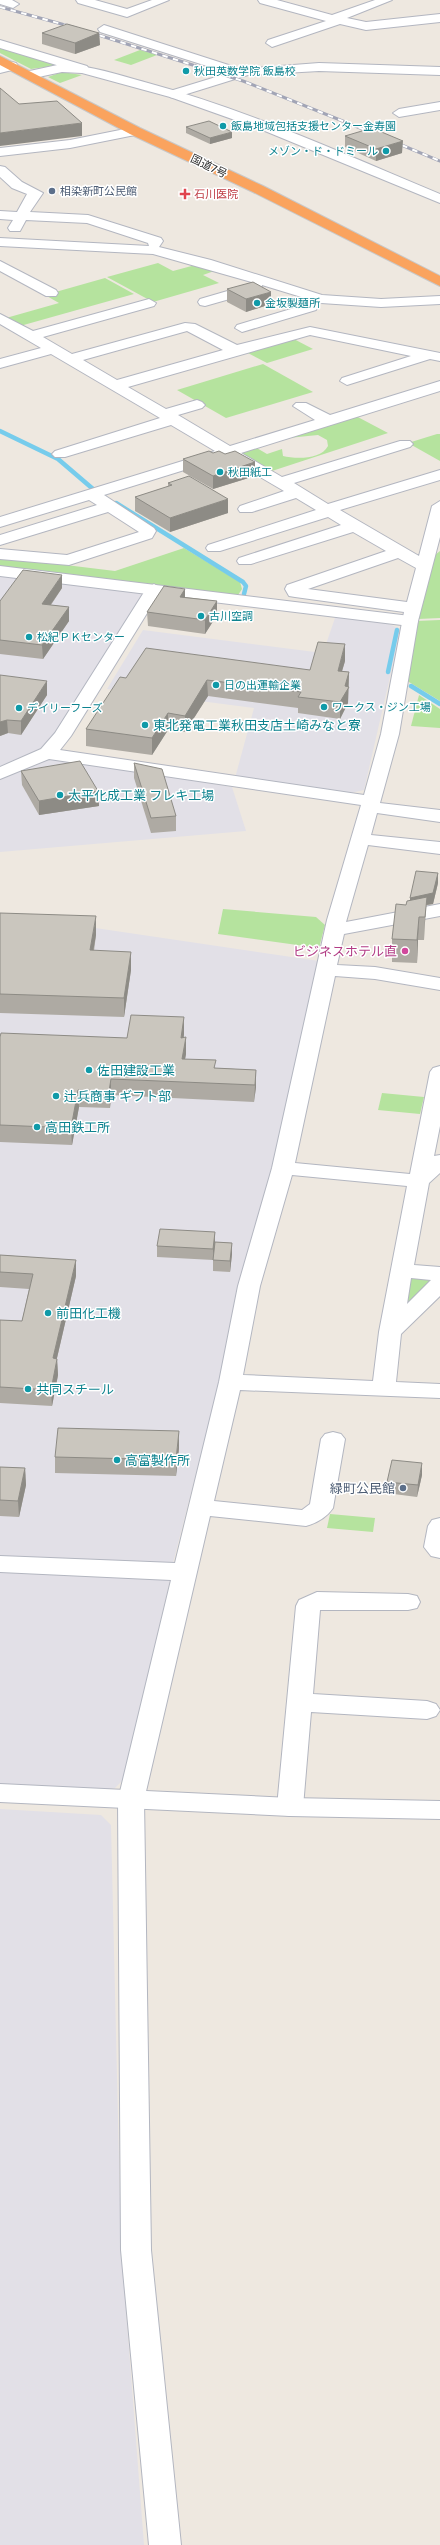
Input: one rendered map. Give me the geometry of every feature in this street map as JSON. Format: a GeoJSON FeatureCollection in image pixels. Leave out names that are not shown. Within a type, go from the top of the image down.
{"type":"FeatureCollection","features":[{"type":"Feature","properties":{"kind":"highway","name":"国道7号"},"geometry":{"type":"LineString","coordinates":[[4,65],[29,74],[135,131],[258,190],[440,282]]}},
{"type":"Feature","properties":{"kind":"street"},"geometry":{"type":"LineString","coordinates":[[0,0],[13,4]]}},
{"type":"Feature","properties":{"kind":"street"},"geometry":{"type":"LineString","coordinates":[[82,0],[127,13],[163,0]]}},
{"type":"Feature","properties":{"kind":"street"},"geometry":{"type":"LineString","coordinates":[[264,0],[336,20],[366,26],[440,18]]}},
{"type":"Feature","properties":{"kind":"street"},"geometry":{"type":"LineString","coordinates":[[356,0],[374,4]]}},
{"type":"Feature","properties":{"kind":"street"},"geometry":{"type":"LineString","coordinates":[[272,43],[386,0]]}},
{"type":"Feature","properties":{"kind":"street"},"geometry":{"type":"LineString","coordinates":[[104,29],[218,64],[240,73]]}},
{"type":"Feature","properties":{"kind":"street"},"geometry":{"type":"LineString","coordinates":[[0,44],[82,69],[174,94],[265,126],[440,199]]}},
{"type":"Feature","properties":{"kind":"street"},"geometry":{"type":"LineString","coordinates":[[174,94],[240,73],[319,67],[440,71]]}},
{"type":"Feature","properties":{"kind":"street"},"geometry":{"type":"LineString","coordinates":[[29,74],[62,68],[82,69]]}},
{"type":"Feature","properties":{"kind":"street"},"geometry":{"type":"LineString","coordinates":[[399,113],[440,106]]}},
{"type":"Feature","properties":{"kind":"street"},"geometry":{"type":"LineString","coordinates":[[0,152],[70,144],[135,131]]}},
{"type":"Feature","properties":{"kind":"street"},"geometry":{"type":"LineString","coordinates":[[2,174],[17,185],[36,193],[31,198],[22,217],[2,243]]}},
{"type":"Feature","properties":{"kind":"street"},"geometry":{"type":"LineString","coordinates":[[0,215],[88,219],[156,241],[152,250]]}},
{"type":"Feature","properties":{"kind":"street"},"geometry":{"type":"LineString","coordinates":[[2,243],[152,250],[206,263],[271,283],[316,303]]}},
{"type":"Feature","properties":{"kind":"street"},"geometry":{"type":"LineString","coordinates":[[0,265],[51,293]]}},
{"type":"Feature","properties":{"kind":"street"},"geometry":{"type":"LineString","coordinates":[[205,302],[271,283]]}},
{"type":"Feature","properties":{"kind":"street"},"geometry":{"type":"LineString","coordinates":[[242,328],[316,303],[381,303],[440,300]]}},
{"type":"Feature","properties":{"kind":"street"},"geometry":{"type":"LineString","coordinates":[[32,336],[149,303]]}},
{"type":"Feature","properties":{"kind":"street"},"geometry":{"type":"LineString","coordinates":[[296,333],[294,328],[316,303]]}},
{"type":"Feature","properties":{"kind":"street"},"geometry":{"type":"LineString","coordinates":[[0,318],[117,385],[425,567]]}},
{"type":"Feature","properties":{"kind":"street"},"geometry":{"type":"LineString","coordinates":[[71,359],[185,326],[190,327],[237,351]]}},
{"type":"Feature","properties":{"kind":"street"},"geometry":{"type":"LineString","coordinates":[[117,385],[296,333],[310,332],[434,355]]}},
{"type":"Feature","properties":{"kind":"street"},"geometry":{"type":"LineString","coordinates":[[0,364],[54,349]]}},
{"type":"Feature","properties":{"kind":"street"},"geometry":{"type":"LineString","coordinates":[[347,380],[434,355]]}},
{"type":"Feature","properties":{"kind":"street"},"geometry":{"type":"LineString","coordinates":[[0,522],[440,386]]}},
{"type":"Feature","properties":{"kind":"street"},"geometry":{"type":"LineString","coordinates":[[60,454],[170,417],[197,405]]}},
{"type":"Feature","properties":{"kind":"street"},"geometry":{"type":"LineString","coordinates":[[301,406],[329,421]]}},
{"type":"Feature","properties":{"kind":"street"},"geometry":{"type":"LineString","coordinates":[[265,426],[281,435]]}},
{"type":"Feature","properties":{"kind":"street"},"geometry":{"type":"LineString","coordinates":[[282,482],[405,444]]}},
{"type":"Feature","properties":{"kind":"street"},"geometry":{"type":"LineString","coordinates":[[214,548],[440,475]]}},
{"type":"Feature","properties":{"kind":"street"},"geometry":{"type":"LineString","coordinates":[[246,509],[298,492]]}},
{"type":"Feature","properties":{"kind":"street"},"geometry":{"type":"LineString","coordinates":[[0,554],[60,561],[69,560],[146,535],[148,531],[144,528],[91,494]]}},
{"type":"Feature","properties":{"kind":"street"},"geometry":{"type":"LineString","coordinates":[[0,540],[110,506]]}},
{"type":"Feature","properties":{"kind":"street"},"geometry":{"type":"LineString","coordinates":[[165,2545],[136,2250],[131,1800],[199,1507],[230,1382],[249,1286],[283,1168],[335,930],[369,804],[390,734],[412,614],[440,506]]}},
{"type":"Feature","properties":{"kind":"street"},"geometry":{"type":"LineString","coordinates":[[245,561],[354,526]]}},
{"type":"Feature","properties":{"kind":"street"},"geometry":{"type":"LineString","coordinates":[[400,552],[293,589],[295,592],[412,614]]}},
{"type":"Feature","properties":{"kind":"street"},"geometry":{"type":"LineString","coordinates":[[0,571],[154,589],[412,614]]}},
{"type":"Feature","properties":{"kind":"street"},"geometry":{"type":"LineString","coordinates":[[0,774],[47,753],[62,736],[154,589]]}},
{"type":"Feature","properties":{"kind":"street"},"geometry":{"type":"LineString","coordinates":[[47,753],[440,816]]}},
{"type":"Feature","properties":{"kind":"street"},"geometry":{"type":"LineString","coordinates":[[360,839],[440,848]]}},
{"type":"Feature","properties":{"kind":"street"},"geometry":{"type":"LineString","coordinates":[[335,930],[440,910]]}},
{"type":"Feature","properties":{"kind":"street"},"geometry":{"type":"LineString","coordinates":[[326,970],[375,973],[440,984]]}},
{"type":"Feature","properties":{"kind":"street"},"geometry":{"type":"LineString","coordinates":[[384,1388],[390,1332],[419,1181],[435,1126],[440,1072]]}},
{"type":"Feature","properties":{"kind":"street"},"geometry":{"type":"LineString","coordinates":[[283,1168],[419,1181],[440,1161]]}},
{"type":"Feature","properties":{"kind":"street"},"geometry":{"type":"LineString","coordinates":[[402,1271],[440,1274]]}},
{"type":"Feature","properties":{"kind":"street"},"geometry":{"type":"LineString","coordinates":[[390,1332],[440,1284]]}},
{"type":"Feature","properties":{"kind":"street"},"geometry":{"type":"LineString","coordinates":[[230,1382],[440,1391]]}},
{"type":"Feature","properties":{"kind":"street"},"geometry":{"type":"LineString","coordinates":[[199,1507],[306,1518],[321,1508],[333,1439]]}},
{"type":"Feature","properties":{"kind":"street"},"geometry":{"type":"LineString","coordinates":[[440,1526],[436,1548],[440,1550]]}},
{"type":"Feature","properties":{"kind":"street"},"geometry":{"type":"LineString","coordinates":[[0,1564],[184,1572]]}},
{"type":"Feature","properties":{"kind":"street"},"geometry":{"type":"LineString","coordinates":[[290,1807],[298,1702],[308,1606],[317,1600],[408,1602]]}},
{"type":"Feature","properties":{"kind":"street"},"geometry":{"type":"LineString","coordinates":[[298,1702],[426,1710]]}},
{"type":"Feature","properties":{"kind":"street"},"geometry":{"type":"LineString","coordinates":[[0,1793],[290,1807],[440,1810]]}},
{"type":"Feature","properties":{"kind":"shaded area"},"geometry":{"type":"Polygon","coordinates":[[[0,574],[137,591],[143,596],[55,737],[38,751],[0,770],[0,574]]]}},
{"type":"Feature","properties":{"kind":"shaded area"},"geometry":{"type":"Polygon","coordinates":[[[336,615],[384,622],[401,629],[364,790],[342,795],[235,778],[254,708],[107,689],[143,630],[323,653],[336,615]]]}},
{"type":"Feature","properties":{"kind":"shaded area"},"geometry":{"type":"Polygon","coordinates":[[[52,757],[232,787],[246,831],[0,852],[0,779],[52,757]]]}},
{"type":"Feature","properties":{"kind":"shaded area"},"geometry":{"type":"Polygon","coordinates":[[[0,919],[48,921],[319,961],[270,1185],[173,1563],[0,1556],[0,919]]]}},
{"type":"Feature","properties":{"kind":"shaded area"},"geometry":{"type":"Polygon","coordinates":[[[0,1568],[171,1576],[123,1780],[115,1788],[102,1792],[0,1785],[0,1568]]]}},
{"type":"Feature","properties":{"kind":"shaded area"},"geometry":{"type":"Polygon","coordinates":[[[0,1809],[101,1815],[111,1825],[121,2244],[144,2545],[0,2545],[0,1809]]]}},
{"type":"Feature","properties":{"kind":"green space"},"geometry":{"type":"Polygon","coordinates":[[[0,47],[60,65],[31,69],[0,53],[0,47]]]}},
{"type":"Feature","properties":{"kind":"green space"},"geometry":{"type":"Polygon","coordinates":[[[140,50],[157,55],[131,65],[114,60],[140,50]]]}},
{"type":"Feature","properties":{"kind":"green space"},"geometry":{"type":"Polygon","coordinates":[[[62,72],[82,75],[60,83],[48,77],[62,72]]]}},
{"type":"Feature","properties":{"kind":"green space"},"geometry":{"type":"Polygon","coordinates":[[[158,263],[173,271],[199,264],[217,270],[203,275],[219,283],[153,302],[107,277],[158,263]]]}},
{"type":"Feature","properties":{"kind":"green space"},"geometry":{"type":"Polygon","coordinates":[[[105,278],[134,294],[20,326],[6,318],[59,303],[45,295],[105,278]]]}},
{"type":"Feature","properties":{"kind":"green space"},"geometry":{"type":"Polygon","coordinates":[[[290,337],[313,349],[267,363],[244,351],[290,337]]]}},
{"type":"Feature","properties":{"kind":"green space"},"geometry":{"type":"Polygon","coordinates":[[[263,364],[313,392],[226,418],[177,390],[263,364]]]}},
{"type":"Feature","properties":{"kind":"green space"},"geometry":{"type":"Polygon","coordinates":[[[354,415],[388,433],[272,471],[239,452],[255,447],[267,454],[282,449],[283,456],[301,458],[314,456],[325,451],[328,446],[327,440],[318,435],[288,438],[354,415]]]}},
{"type":"Feature","properties":{"kind":"green space"},"geometry":{"type":"Polygon","coordinates":[[[440,434],[440,461],[408,443],[440,434]]]}},
{"type":"Feature","properties":{"kind":"green space"},"geometry":{"type":"Polygon","coordinates":[[[184,548],[240,582],[242,589],[238,595],[0,566],[0,557],[115,571],[184,548]]]}},
{"type":"Feature","properties":{"kind":"green space"},"geometry":{"type":"Polygon","coordinates":[[[440,551],[440,618],[418,619],[435,555],[440,551]]]}},
{"type":"Feature","properties":{"kind":"green space"},"geometry":{"type":"Polygon","coordinates":[[[440,620],[440,701],[404,679],[416,621],[440,620]]]}},
{"type":"Feature","properties":{"kind":"green space"},"geometry":{"type":"Polygon","coordinates":[[[419,695],[440,709],[440,728],[411,726],[419,695]]]}},
{"type":"Feature","properties":{"kind":"green space"},"geometry":{"type":"Polygon","coordinates":[[[223,909],[316,917],[325,925],[319,948],[218,934],[223,909]]]}},
{"type":"Feature","properties":{"kind":"green space"},"geometry":{"type":"Polygon","coordinates":[[[382,1093],[424,1097],[420,1114],[378,1110],[382,1093]]]}},
{"type":"Feature","properties":{"kind":"green space"},"geometry":{"type":"Polygon","coordinates":[[[411,1277],[434,1279],[413,1305],[404,1305],[408,1279],[411,1277]]]}},
{"type":"Feature","properties":{"kind":"green space"},"geometry":{"type":"Polygon","coordinates":[[[330,1514],[375,1518],[373,1532],[327,1528],[330,1514]]]}},
{"type":"Feature","properties":{"kind":"building"},"geometry":{"type":"Polygon","coordinates":[[[67,24],[99,33],[75,43],[42,33],[67,24]]]}},
{"type":"Feature","properties":{"kind":"building"},"geometry":{"type":"Polygon","coordinates":[[[0,88],[19,104],[57,101],[82,123],[0,133],[0,88]]]}},
{"type":"Feature","properties":{"kind":"building"},"geometry":{"type":"Polygon","coordinates":[[[209,121],[232,132],[210,138],[186,127],[209,121]]]}},
{"type":"Feature","properties":{"kind":"building"},"geometry":{"type":"Polygon","coordinates":[[[372,128],[403,141],[376,149],[345,136],[372,128]]]}},
{"type":"Feature","properties":{"kind":"building"},"geometry":{"type":"Polygon","coordinates":[[[253,282],[271,292],[246,299],[227,289],[253,282]]]}},
{"type":"Feature","properties":{"kind":"building"},"geometry":{"type":"Polygon","coordinates":[[[209,451],[213,453],[219,451],[225,454],[235,451],[255,462],[213,476],[183,459],[209,451]]]}},
{"type":"Feature","properties":{"kind":"building"},"geometry":{"type":"Polygon","coordinates":[[[189,476],[228,499],[170,518],[135,497],[172,485],[168,483],[189,476]]]}},
{"type":"Feature","properties":{"kind":"building","name":"松紀ＰＫセンター"},"geometry":{"type":"Polygon","coordinates":[[[23,570],[62,575],[42,604],[69,607],[42,645],[0,640],[0,601],[23,570]]]}},
{"type":"Feature","properties":{"kind":"building"},"geometry":{"type":"Polygon","coordinates":[[[164,586],[185,589],[180,597],[217,601],[205,620],[147,612],[164,586]]]}},
{"type":"Feature","properties":{"kind":"building"},"geometry":{"type":"Polygon","coordinates":[[[318,642],[345,644],[338,671],[349,672],[345,686],[349,687],[340,702],[298,697],[301,692],[207,680],[185,716],[168,713],[152,738],[86,729],[120,677],[126,678],[146,648],[310,670],[318,642]]]}},
{"type":"Feature","properties":{"kind":"building"},"geometry":{"type":"Polygon","coordinates":[[[0,675],[47,681],[21,721],[7,720],[0,722],[0,675]]]}},
{"type":"Feature","properties":{"kind":"building"},"geometry":{"type":"Polygon","coordinates":[[[80,761],[98,791],[39,801],[21,771],[80,761]]]}},
{"type":"Feature","properties":{"kind":"building"},"geometry":{"type":"Polygon","coordinates":[[[134,763],[162,769],[176,816],[151,818],[134,763]]]}},
{"type":"Feature","properties":{"kind":"building"},"geometry":{"type":"Polygon","coordinates":[[[416,871],[438,873],[433,893],[410,898],[416,871]]]}},
{"type":"Feature","properties":{"kind":"building"},"geometry":{"type":"Polygon","coordinates":[[[427,897],[425,917],[419,917],[417,940],[392,939],[396,904],[406,905],[407,901],[427,897]]]}},
{"type":"Feature","properties":{"kind":"building"},"geometry":{"type":"Polygon","coordinates":[[[0,913],[96,916],[90,950],[131,952],[124,998],[0,994],[0,913]]]}},
{"type":"Feature","properties":{"kind":"building"},"geometry":{"type":"Polygon","coordinates":[[[131,1015],[184,1017],[181,1038],[186,1037],[182,1059],[216,1060],[214,1068],[256,1070],[255,1085],[111,1079],[109,1091],[78,1090],[71,1128],[0,1125],[1,1033],[127,1038],[131,1015]]]}},
{"type":"Feature","properties":{"kind":"building"},"geometry":{"type":"Polygon","coordinates":[[[160,1229],[215,1232],[213,1249],[157,1246],[160,1229]]]}},
{"type":"Feature","properties":{"kind":"building"},"geometry":{"type":"Polygon","coordinates":[[[215,1242],[232,1243],[230,1261],[213,1260],[215,1242]]]}},
{"type":"Feature","properties":{"kind":"building"},"geometry":{"type":"Polygon","coordinates":[[[0,1255],[76,1260],[53,1358],[57,1359],[51,1390],[0,1387],[0,1320],[22,1321],[33,1274],[0,1272],[0,1255]]]}},
{"type":"Feature","properties":{"kind":"building"},"geometry":{"type":"Polygon","coordinates":[[[58,1428],[179,1431],[176,1460],[55,1457],[58,1428]]]}},
{"type":"Feature","properties":{"kind":"building"},"geometry":{"type":"Polygon","coordinates":[[[392,1460],[422,1463],[418,1485],[387,1482],[392,1460]]]}},
{"type":"Feature","properties":{"kind":"building"},"geometry":{"type":"Polygon","coordinates":[[[0,1467],[25,1468],[18,1501],[0,1500],[0,1467]]]}},
{"type":"Feature","properties":{"kind":"waterway"},"geometry":{"type":"LineString","coordinates":[[0,431],[58,459],[93,489]]}},
{"type":"Feature","properties":{"kind":"waterway"},"geometry":{"type":"LineString","coordinates":[[116,503],[243,582],[246,586],[244,594]]}},
{"type":"Feature","properties":{"kind":"waterway"},"geometry":{"type":"LineString","coordinates":[[388,672],[397,630]]}},
{"type":"Feature","properties":{"kind":"waterway"},"geometry":{"type":"LineString","coordinates":[[411,686],[440,704]]}},
{"type":"Feature","properties":{"kind":"railway"},"geometry":{"type":"LineString","coordinates":[[0,7],[76,28]]}},
{"type":"Feature","properties":{"kind":"railway"},"geometry":{"type":"LineString","coordinates":[[89,32],[243,81],[375,134]]}},
{"type":"Feature","properties":{"kind":"railway"},"geometry":{"type":"LineString","coordinates":[[392,141],[440,161]]}},
{"type":"Feature","properties":{"kind":"place","name":"秋田英数学院 飯島校"},"geometry":{"type":"Point","coordinates":[186,71]}},
{"type":"Feature","properties":{"kind":"place","name":"飯島地域包括支援センター金寿園"},"geometry":{"type":"Point","coordinates":[223,126]}},
{"type":"Feature","properties":{"kind":"place","name":"メゾン・ド・ドミール"},"geometry":{"type":"Point","coordinates":[386,151]}},
{"type":"Feature","properties":{"kind":"place","name":"相染新町公民館"},"geometry":{"type":"Point","coordinates":[52,191]}},
{"type":"Feature","properties":{"kind":"place","name":"石川医院"},"geometry":{"type":"Point","coordinates":[185,194]}},
{"type":"Feature","properties":{"kind":"place","name":"金坂製麺所"},"geometry":{"type":"Point","coordinates":[257,303]}},
{"type":"Feature","properties":{"kind":"place","name":"秋田紙工"},"geometry":{"type":"Point","coordinates":[220,472]}},
{"type":"Feature","properties":{"kind":"place","name":"古川空調"},"geometry":{"type":"Point","coordinates":[201,616]}},
{"type":"Feature","properties":{"kind":"place","name":"松紀ＰＫセンター"},"geometry":{"type":"Point","coordinates":[29,637]}},
{"type":"Feature","properties":{"kind":"place","name":"日の出運輸企業"},"geometry":{"type":"Point","coordinates":[216,685]}},
{"type":"Feature","properties":{"kind":"place","name":"ワークス・ジン工場"},"geometry":{"type":"Point","coordinates":[324,707]}},
{"type":"Feature","properties":{"kind":"place","name":"デイリーフーズ"},"geometry":{"type":"Point","coordinates":[19,708]}},
{"type":"Feature","properties":{"kind":"place","name":"東北発電工業秋田支店土崎みなと寮"},"geometry":{"type":"Point","coordinates":[145,725]}},
{"type":"Feature","properties":{"kind":"place","name":"太平化成工業 フレキ工場"},"geometry":{"type":"Point","coordinates":[60,795]}},
{"type":"Feature","properties":{"kind":"place","name":"ビジネスホテル直"},"geometry":{"type":"Point","coordinates":[405,951]}},
{"type":"Feature","properties":{"kind":"place","name":"佐田建設工業"},"geometry":{"type":"Point","coordinates":[89,1070]}},
{"type":"Feature","properties":{"kind":"place","name":"辻兵商事 ギフト部"},"geometry":{"type":"Point","coordinates":[56,1096]}},
{"type":"Feature","properties":{"kind":"place","name":"高田鉄工所"},"geometry":{"type":"Point","coordinates":[37,1127]}},
{"type":"Feature","properties":{"kind":"place","name":"前田化工機"},"geometry":{"type":"Point","coordinates":[48,1313]}},
{"type":"Feature","properties":{"kind":"place","name":"共同スチール"},"geometry":{"type":"Point","coordinates":[28,1389]}},
{"type":"Feature","properties":{"kind":"place","name":"高富製作所"},"geometry":{"type":"Point","coordinates":[117,1460]}},
{"type":"Feature","properties":{"kind":"place","name":"緑町公民館"},"geometry":{"type":"Point","coordinates":[403,1488]}}]}
